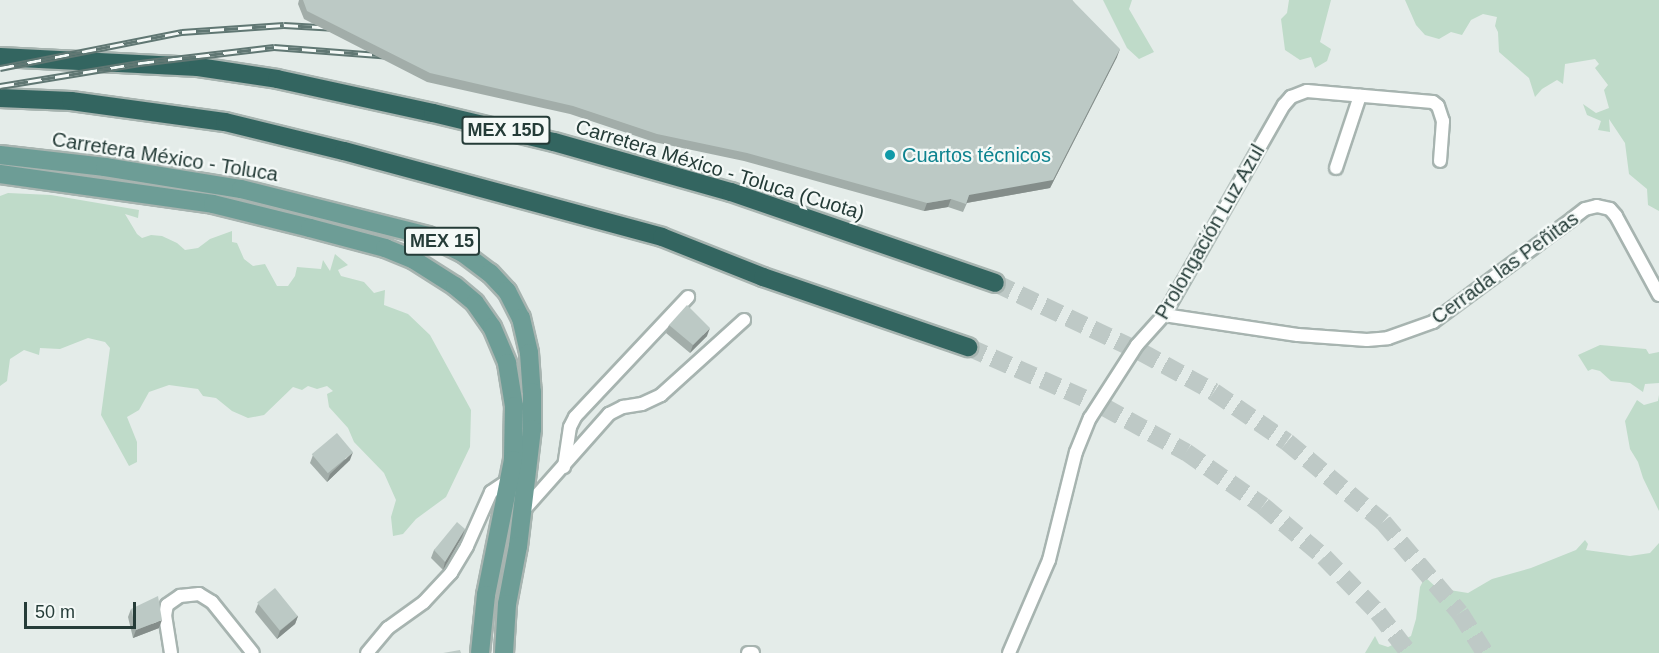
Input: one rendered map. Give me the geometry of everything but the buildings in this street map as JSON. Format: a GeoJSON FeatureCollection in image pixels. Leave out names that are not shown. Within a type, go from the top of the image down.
{"type":"FeatureCollection","features":[{"type":"Feature","properties":{"kind":"highway","name":"Carretera México - Toluca (Cuota)"},"geometry":{"type":"LineString","coordinates":[[0,57],[198,67],[277,79],[433,113],[554,142],[730,192],[995,283]]}},
{"type":"Feature","properties":{"kind":"highway"},"geometry":{"type":"LineString","coordinates":[[0,98],[71,101],[225,122],[344,151],[662,237],[763,277],[968,347]]}},
{"type":"Feature","properties":{"kind":"main road","name":"Carretera México - Toluca"},"geometry":{"type":"LineString","coordinates":[[0,154],[105,167],[241,189],[428,236],[477,261],[507,291],[521,318],[528,344],[532,429],[523,511],[507,604],[504,653]]}},
{"type":"Feature","properties":{"kind":"main road","name":"Carretera México - Toluca"},"geometry":{"type":"LineString","coordinates":[[0,174],[213,204],[364,242],[414,260],[468,297],[492,327],[507,363],[514,406],[510,479],[486,596],[480,653]]}},
{"type":"Feature","properties":{"kind":"street","name":"Prolongación Luz Azul"},"geometry":{"type":"LineString","coordinates":[[1009,653],[1048,560],[1076,452],[1089,418],[1131,354],[1164,315],[1284,105],[1291,97],[1307,91],[1433,102],[1438,106],[1443,121],[1440,161]]}},
{"type":"Feature","properties":{"kind":"street"},"geometry":{"type":"LineString","coordinates":[[1336,168],[1360,96]]}},
{"type":"Feature","properties":{"kind":"street","name":"Cerrada las Peñitas"},"geometry":{"type":"LineString","coordinates":[[1164,315],[1298,335],[1367,340],[1388,338],[1433,322],[1585,210],[1597,206],[1610,209],[1623,228],[1659,296]]}},
{"type":"Feature","properties":{"kind":"street"},"geometry":{"type":"LineString","coordinates":[[564,468],[570,427],[575,417],[688,297]]}},
{"type":"Feature","properties":{"kind":"street"},"geometry":{"type":"LineString","coordinates":[[523,511],[564,468],[609,414],[623,407],[642,404],[661,395],[744,320]]}},
{"type":"Feature","properties":{"kind":"street"},"geometry":{"type":"LineString","coordinates":[[367,653],[388,628],[424,602],[451,573],[467,546],[491,492],[510,479]]}},
{"type":"Feature","properties":{"kind":"street"},"geometry":{"type":"LineString","coordinates":[[171,653],[165,616],[166,605],[180,597],[199,594],[212,602],[253,653]]}},
{"type":"Feature","properties":{"kind":"green space"},"geometry":{"type":"Polygon","coordinates":[[[1103,0],[1132,0],[1129,9],[1154,52],[1139,59],[1127,48],[1103,0]]]}},
{"type":"Feature","properties":{"kind":"green space"},"geometry":{"type":"Polygon","coordinates":[[[1289,0],[1331,0],[1320,42],[1331,49],[1327,61],[1315,68],[1311,57],[1300,60],[1285,50],[1281,19],[1287,13],[1289,0]]]}},
{"type":"Feature","properties":{"kind":"green space"},"geometry":{"type":"Polygon","coordinates":[[[1405,0],[1659,0],[1659,211],[1648,205],[1647,189],[1629,174],[1625,143],[1609,119],[1610,132],[1598,130],[1601,121],[1587,115],[1583,104],[1596,113],[1609,108],[1604,90],[1608,85],[1595,68],[1599,64],[1595,59],[1565,64],[1563,84],[1557,80],[1542,89],[1535,97],[1529,78],[1499,52],[1498,32],[1495,26],[1497,17],[1483,14],[1471,20],[1462,35],[1451,32],[1439,39],[1425,35],[1416,25],[1405,0]]]}},
{"type":"Feature","properties":{"kind":"green space"},"geometry":{"type":"Polygon","coordinates":[[[8,193],[51,195],[139,210],[138,218],[125,214],[137,234],[142,238],[151,235],[162,236],[177,243],[185,250],[198,248],[210,239],[232,231],[232,242],[237,243],[244,259],[253,266],[265,264],[277,286],[288,286],[295,276],[297,267],[321,269],[323,260],[330,271],[335,254],[348,265],[338,270],[341,276],[364,282],[374,293],[385,290],[384,305],[408,314],[430,335],[471,410],[470,447],[446,497],[416,519],[403,534],[393,536],[391,517],[396,500],[384,473],[354,442],[348,428],[329,407],[327,394],[333,391],[327,386],[317,389],[308,386],[302,390],[293,387],[264,415],[248,418],[232,411],[216,398],[203,396],[198,389],[169,385],[149,392],[139,410],[127,417],[137,442],[137,462],[129,466],[101,415],[110,348],[105,342],[88,338],[60,349],[40,348],[39,355],[24,350],[10,359],[7,381],[0,386],[0,196],[8,193]]]}},
{"type":"Feature","properties":{"kind":"green space"},"geometry":{"type":"Polygon","coordinates":[[[1600,345],[1646,349],[1649,354],[1659,352],[1659,383],[1645,384],[1643,392],[1630,383],[1611,381],[1600,371],[1592,369],[1588,371],[1578,355],[1600,345]]]}},
{"type":"Feature","properties":{"kind":"green space"},"geometry":{"type":"Polygon","coordinates":[[[1659,395],[1659,511],[1630,449],[1625,421],[1637,400],[1644,405],[1658,401],[1659,395]]]}},
{"type":"Feature","properties":{"kind":"green space"},"geometry":{"type":"Polygon","coordinates":[[[1585,540],[1588,544],[1586,550],[1630,556],[1650,553],[1659,543],[1659,653],[1365,653],[1375,636],[1379,644],[1388,647],[1411,636],[1416,619],[1420,587],[1425,577],[1437,588],[1468,593],[1492,579],[1531,568],[1576,550],[1585,540]]]}},
{"type":"Feature","properties":{"kind":"tunnel"},"geometry":{"type":"LineString","coordinates":[[995,283],[1141,352],[1214,392],[1287,442],[1383,522],[1460,613],[1485,653]]}},
{"type":"Feature","properties":{"kind":"tunnel"},"geometry":{"type":"LineString","coordinates":[[968,347],[1104,407],[1186,452],[1263,506],[1324,557],[1378,613],[1409,653]]}},
{"type":"Feature","properties":{"kind":"railway"},"geometry":{"type":"LineString","coordinates":[[0,68],[182,32],[284,25],[337,28]]}},
{"type":"Feature","properties":{"kind":"railway"},"geometry":{"type":"LineString","coordinates":[[0,86],[140,63],[274,47],[392,56]]}},
{"type":"Feature","properties":{"kind":"place","name":"Cuartos técnicos"},"geometry":{"type":"Point","coordinates":[890,155]}}]}
